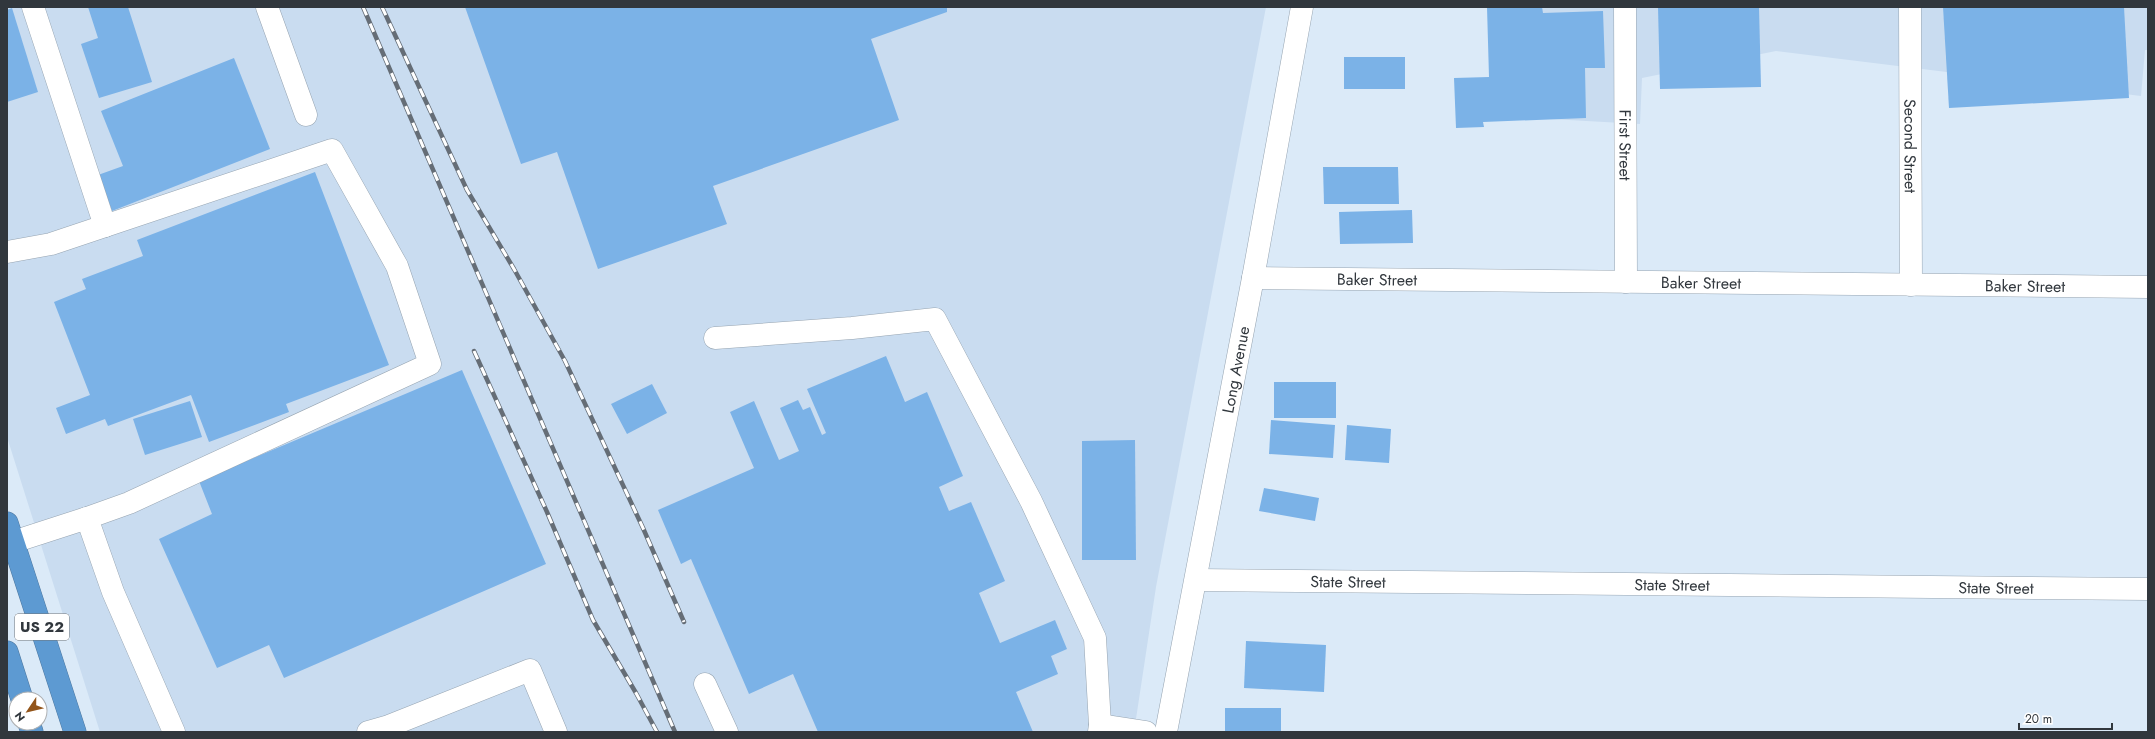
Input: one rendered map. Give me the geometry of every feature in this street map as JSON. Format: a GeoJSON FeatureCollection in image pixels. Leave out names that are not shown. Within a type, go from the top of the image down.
{"type":"FeatureCollection","features":[{"type":"Feature","properties":{"kind":"highway","name":"US 22"},"geometry":{"type":"LineString","coordinates":[[10,532],[66,703],[74,732]]}},
{"type":"Feature","properties":{"kind":"highway","name":"US 22"},"geometry":{"type":"LineString","coordinates":[[7,652],[19,691]]}},
{"type":"Feature","properties":{"kind":"street"},"geometry":{"type":"LineString","coordinates":[[33,7],[105,226]]}},
{"type":"Feature","properties":{"kind":"street"},"geometry":{"type":"LineString","coordinates":[[268,7],[306,115]]}},
{"type":"Feature","properties":{"kind":"street","name":"Long Avenue"},"geometry":{"type":"LineString","coordinates":[[1166,732],[1253,278],[1302,7]]}},
{"type":"Feature","properties":{"kind":"street","name":"First Street"},"geometry":{"type":"LineString","coordinates":[[1625,7],[1626,282]]}},
{"type":"Feature","properties":{"kind":"street","name":"Second Street"},"geometry":{"type":"LineString","coordinates":[[1910,7],[1911,285]]}},
{"type":"Feature","properties":{"kind":"street"},"geometry":{"type":"LineString","coordinates":[[7,252],[51,244],[332,150],[397,266],[430,364],[146,495],[87,518],[10,532]]}},
{"type":"Feature","properties":{"kind":"street","name":"Baker Street"},"geometry":{"type":"LineString","coordinates":[[1253,278],[2148,287]]}},
{"type":"Feature","properties":{"kind":"street"},"geometry":{"type":"LineString","coordinates":[[715,338],[852,328],[935,319],[1031,501],[1095,638],[1100,729],[1146,732]]}},
{"type":"Feature","properties":{"kind":"street"},"geometry":{"type":"LineString","coordinates":[[87,518],[115,598],[174,732]]}},
{"type":"Feature","properties":{"kind":"street","name":"State Street"},"geometry":{"type":"LineString","coordinates":[[1196,580],[2148,589]]}},
{"type":"Feature","properties":{"kind":"street"},"geometry":{"type":"LineString","coordinates":[[368,732],[389,726],[530,670],[556,732]]}},
{"type":"Feature","properties":{"kind":"street"},"geometry":{"type":"LineString","coordinates":[[705,684],[727,732]]}},
{"type":"Feature","properties":{"kind":"street"},"geometry":{"type":"LineString","coordinates":[[66,703],[86,732]]}},
{"type":"Feature","properties":{"kind":"shaded area"},"geometry":{"type":"Polygon","coordinates":[[[7,7],[1266,7],[1156,587],[1134,732],[100,732],[7,437],[7,7]]]}},
{"type":"Feature","properties":{"kind":"shaded area"},"geometry":{"type":"Polygon","coordinates":[[[1493,7],[2148,7],[2148,50],[2145,50],[2141,96],[1776,51],[1642,78],[1640,124],[1495,116],[1493,7]]]}},
{"type":"Feature","properties":{"kind":"building"},"geometry":{"type":"Polygon","coordinates":[[[88,7],[128,7],[152,82],[99,98],[81,44],[98,38],[88,7]]]}},
{"type":"Feature","properties":{"kind":"building"},"geometry":{"type":"Polygon","coordinates":[[[465,7],[947,7],[947,12],[871,39],[899,120],[713,186],[727,224],[598,269],[557,152],[521,164],[465,7]]]}},
{"type":"Feature","properties":{"kind":"building"},"geometry":{"type":"Polygon","coordinates":[[[1487,7],[1542,7],[1543,13],[1603,11],[1605,68],[1585,68],[1586,118],[1483,122],[1484,127],[1456,128],[1454,78],[1489,77],[1487,7]]]}},
{"type":"Feature","properties":{"kind":"building"},"geometry":{"type":"Polygon","coordinates":[[[1658,7],[1759,7],[1761,87],[1660,89],[1658,7]]]}},
{"type":"Feature","properties":{"kind":"building"},"geometry":{"type":"Polygon","coordinates":[[[1943,7],[2124,7],[2129,98],[1949,108],[1943,7]]]}},
{"type":"Feature","properties":{"kind":"building"},"geometry":{"type":"Polygon","coordinates":[[[12,8],[38,92],[7,102],[7,10],[12,8]]]}},
{"type":"Feature","properties":{"kind":"building"},"geometry":{"type":"Polygon","coordinates":[[[1344,57],[1405,57],[1405,89],[1344,89],[1344,57]]]}},
{"type":"Feature","properties":{"kind":"building"},"geometry":{"type":"Polygon","coordinates":[[[234,58],[270,149],[112,211],[98,175],[123,166],[101,111],[234,58]]]}},
{"type":"Feature","properties":{"kind":"building"},"geometry":{"type":"Polygon","coordinates":[[[1323,167],[1398,167],[1399,204],[1324,204],[1323,167]]]}},
{"type":"Feature","properties":{"kind":"building"},"geometry":{"type":"Polygon","coordinates":[[[315,172],[389,365],[286,404],[289,412],[209,442],[191,395],[108,426],[105,419],[66,434],[56,408],[90,395],[54,302],[86,289],[82,279],[143,256],[137,240],[315,172]]]}},
{"type":"Feature","properties":{"kind":"building"},"geometry":{"type":"Polygon","coordinates":[[[1412,210],[1413,243],[1340,244],[1339,212],[1412,210]]]}},
{"type":"Feature","properties":{"kind":"building"},"geometry":{"type":"Polygon","coordinates":[[[886,356],[905,402],[927,392],[963,476],[939,487],[949,511],[971,502],[1005,581],[979,593],[1000,643],[1055,620],[1067,649],[1051,656],[1058,674],[1016,692],[1033,732],[818,732],[793,674],[749,694],[691,559],[681,564],[658,510],[754,468],[730,412],[754,401],[779,460],[799,451],[780,408],[798,400],[803,410],[810,407],[822,435],[826,433],[807,389],[886,356]]]}},
{"type":"Feature","properties":{"kind":"building"},"geometry":{"type":"Polygon","coordinates":[[[462,370],[546,564],[284,678],[269,645],[217,668],[159,539],[212,514],[199,481],[462,370]]]}},
{"type":"Feature","properties":{"kind":"building"},"geometry":{"type":"Polygon","coordinates":[[[1274,382],[1336,382],[1336,418],[1274,418],[1274,382]]]}},
{"type":"Feature","properties":{"kind":"building"},"geometry":{"type":"Polygon","coordinates":[[[652,384],[667,413],[627,434],[611,404],[652,384]]]}},
{"type":"Feature","properties":{"kind":"building"},"geometry":{"type":"Polygon","coordinates":[[[190,401],[202,437],[145,455],[133,419],[190,401]]]}},
{"type":"Feature","properties":{"kind":"building"},"geometry":{"type":"Polygon","coordinates":[[[1271,420],[1335,425],[1333,458],[1269,454],[1271,420]]]}},
{"type":"Feature","properties":{"kind":"building"},"geometry":{"type":"Polygon","coordinates":[[[1347,425],[1391,429],[1389,463],[1345,460],[1347,425]]]}},
{"type":"Feature","properties":{"kind":"building"},"geometry":{"type":"Polygon","coordinates":[[[1135,440],[1136,560],[1082,560],[1082,441],[1135,440]]]}},
{"type":"Feature","properties":{"kind":"building"},"geometry":{"type":"Polygon","coordinates":[[[1264,488],[1319,498],[1315,521],[1259,511],[1264,488]]]}},
{"type":"Feature","properties":{"kind":"building"},"geometry":{"type":"Polygon","coordinates":[[[1246,641],[1326,645],[1324,692],[1244,688],[1246,641]]]}},
{"type":"Feature","properties":{"kind":"building"},"geometry":{"type":"Polygon","coordinates":[[[1225,708],[1281,708],[1281,732],[1225,732],[1225,708]]]}},
{"type":"Feature","properties":{"kind":"railway"},"geometry":{"type":"LineString","coordinates":[[363,7],[675,732]]}},
{"type":"Feature","properties":{"kind":"railway"},"geometry":{"type":"LineString","coordinates":[[382,7],[467,190],[514,269],[565,361],[643,528],[684,622]]}},
{"type":"Feature","properties":{"kind":"railway"},"geometry":{"type":"LineString","coordinates":[[474,351],[547,512],[593,620],[657,732]]}}]}
